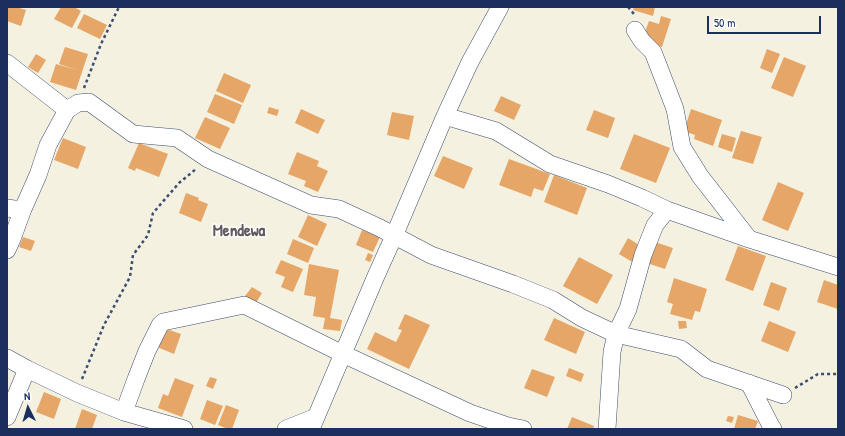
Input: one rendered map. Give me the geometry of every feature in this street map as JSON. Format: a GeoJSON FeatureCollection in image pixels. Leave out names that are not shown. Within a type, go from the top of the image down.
{"type":"FeatureCollection","features":[{"type":"Feature","properties":{"kind":"street"},"geometry":{"type":"LineString","coordinates":[[286,429],[314,423],[445,116],[470,62],[500,7]]}},
{"type":"Feature","properties":{"kind":"street"},"geometry":{"type":"LineString","coordinates":[[635,30],[652,52],[665,83],[675,109],[682,147],[700,176],[749,239]]}},
{"type":"Feature","properties":{"kind":"street"},"geometry":{"type":"LineString","coordinates":[[7,63],[72,106]]}},
{"type":"Feature","properties":{"kind":"street"},"geometry":{"type":"LineString","coordinates":[[7,250],[12,239],[15,209],[38,175],[48,145],[72,106],[89,102],[133,134],[177,138],[208,159],[311,205],[339,209],[380,228],[431,255],[553,300],[582,318],[616,334],[681,350],[707,369],[783,395]]}},
{"type":"Feature","properties":{"kind":"street"},"geometry":{"type":"LineString","coordinates":[[445,116],[496,131],[550,164],[608,184],[667,210],[749,239],[838,267]]}},
{"type":"Feature","properties":{"kind":"street"},"geometry":{"type":"LineString","coordinates":[[607,429],[612,352],[616,334],[628,309],[643,255],[655,225],[667,210]]}},
{"type":"Feature","properties":{"kind":"street"},"geometry":{"type":"LineString","coordinates":[[124,412],[142,365],[160,325],[163,322],[244,305],[343,354],[470,413],[508,426],[523,429]]}},
{"type":"Feature","properties":{"kind":"street"},"geometry":{"type":"LineString","coordinates":[[7,358],[76,392],[124,412],[184,429]]}},
{"type":"Feature","properties":{"kind":"street"},"geometry":{"type":"LineString","coordinates":[[7,417],[27,369]]}},
{"type":"Feature","properties":{"kind":"street"},"geometry":{"type":"LineString","coordinates":[[749,383],[770,426],[773,429]]}},
{"type":"Feature","properties":{"kind":"path"},"geometry":{"type":"LineString","coordinates":[[72,106],[119,7]]}},
{"type":"Feature","properties":{"kind":"path"},"geometry":{"type":"LineString","coordinates":[[76,392],[104,325],[130,277],[133,255],[148,235],[153,213],[180,183],[208,159]]}},
{"type":"Feature","properties":{"kind":"path"},"geometry":{"type":"LineString","coordinates":[[783,395],[818,374],[838,374]]}},
{"type":"Feature","properties":{"kind":"building"},"geometry":{"type":"Polygon","coordinates":[[[7,7],[16,7],[26,10],[21,26],[7,21],[7,7]]]}},
{"type":"Feature","properties":{"kind":"building"},"geometry":{"type":"Polygon","coordinates":[[[61,7],[74,7],[81,11],[72,28],[54,19],[61,7]]]}},
{"type":"Feature","properties":{"kind":"building"},"geometry":{"type":"Polygon","coordinates":[[[634,7],[655,7],[653,16],[633,10],[634,7]]]}},
{"type":"Feature","properties":{"kind":"building"},"geometry":{"type":"Polygon","coordinates":[[[84,14],[107,25],[100,39],[77,28],[84,14]]]}},
{"type":"Feature","properties":{"kind":"building"},"geometry":{"type":"Polygon","coordinates":[[[661,16],[671,19],[662,47],[642,40],[649,21],[659,24],[661,16]]]}},
{"type":"Feature","properties":{"kind":"building"},"geometry":{"type":"Polygon","coordinates":[[[65,47],[88,54],[76,90],[50,82],[56,64],[77,70],[59,64],[65,47]]]}},
{"type":"Feature","properties":{"kind":"building"},"geometry":{"type":"Polygon","coordinates":[[[767,49],[780,54],[772,73],[760,68],[767,49]]]}},
{"type":"Feature","properties":{"kind":"building"},"geometry":{"type":"Polygon","coordinates":[[[36,54],[46,60],[38,73],[28,67],[36,54]]]}},
{"type":"Feature","properties":{"kind":"building"},"geometry":{"type":"Polygon","coordinates":[[[784,57],[806,66],[793,97],[771,88],[784,57]]]}},
{"type":"Feature","properties":{"kind":"building"},"geometry":{"type":"Polygon","coordinates":[[[224,73],[251,85],[243,103],[216,91],[224,73]]]}},
{"type":"Feature","properties":{"kind":"building"},"geometry":{"type":"Polygon","coordinates":[[[215,94],[242,105],[234,124],[207,112],[215,94]]]}},
{"type":"Feature","properties":{"kind":"building"},"geometry":{"type":"Polygon","coordinates":[[[501,96],[521,105],[514,120],[494,111],[501,96]]]}},
{"type":"Feature","properties":{"kind":"building"},"geometry":{"type":"Polygon","coordinates":[[[269,107],[279,110],[277,116],[267,113],[269,107]]]}},
{"type":"Feature","properties":{"kind":"building"},"geometry":{"type":"Polygon","coordinates":[[[301,109],[325,120],[318,134],[295,123],[301,109]]]}},
{"type":"Feature","properties":{"kind":"building"},"geometry":{"type":"Polygon","coordinates":[[[691,109],[722,120],[713,146],[694,139],[695,135],[684,131],[691,109]]]}},
{"type":"Feature","properties":{"kind":"building"},"geometry":{"type":"Polygon","coordinates":[[[594,110],[615,118],[608,138],[586,130],[594,110]]]}},
{"type":"Feature","properties":{"kind":"building"},"geometry":{"type":"Polygon","coordinates":[[[392,112],[414,116],[409,140],[387,135],[392,112]]]}},
{"type":"Feature","properties":{"kind":"building"},"geometry":{"type":"Polygon","coordinates":[[[205,117],[230,128],[220,149],[195,138],[205,117]]]}},
{"type":"Feature","properties":{"kind":"building"},"geometry":{"type":"Polygon","coordinates":[[[741,131],[762,137],[753,164],[732,158],[741,131]]]}},
{"type":"Feature","properties":{"kind":"building"},"geometry":{"type":"Polygon","coordinates":[[[634,134],[670,148],[656,183],[620,169],[634,134]]]}},
{"type":"Feature","properties":{"kind":"building"},"geometry":{"type":"Polygon","coordinates":[[[722,134],[736,138],[732,152],[718,147],[722,134]]]}},
{"type":"Feature","properties":{"kind":"building"},"geometry":{"type":"Polygon","coordinates":[[[63,138],[86,147],[78,169],[54,160],[63,138]]]}},
{"type":"Feature","properties":{"kind":"building"},"geometry":{"type":"Polygon","coordinates":[[[139,143],[168,154],[159,177],[136,168],[135,171],[128,168],[139,143]]]}},
{"type":"Feature","properties":{"kind":"building"},"geometry":{"type":"Polygon","coordinates":[[[297,152],[319,161],[317,166],[328,171],[318,192],[304,186],[306,181],[288,174],[297,152]]]}},
{"type":"Feature","properties":{"kind":"building"},"geometry":{"type":"Polygon","coordinates":[[[443,156],[473,168],[464,189],[434,176],[443,156]]]}},
{"type":"Feature","properties":{"kind":"building"},"geometry":{"type":"Polygon","coordinates":[[[509,159],[550,174],[543,191],[534,188],[531,197],[499,185],[509,159]]]}},
{"type":"Feature","properties":{"kind":"building"},"geometry":{"type":"Polygon","coordinates":[[[554,175],[587,188],[577,215],[544,202],[554,175]]]}},
{"type":"Feature","properties":{"kind":"building"},"geometry":{"type":"Polygon","coordinates":[[[778,182],[804,193],[788,231],[762,220],[778,182]]]}},
{"type":"Feature","properties":{"kind":"building"},"geometry":{"type":"Polygon","coordinates":[[[186,193],[199,198],[198,200],[208,204],[201,222],[179,213],[186,193]]]}},
{"type":"Feature","properties":{"kind":"building"},"geometry":{"type":"Polygon","coordinates":[[[308,215],[327,224],[317,246],[298,237],[308,215]]]}},
{"type":"Feature","properties":{"kind":"building"},"geometry":{"type":"Polygon","coordinates":[[[362,230],[380,237],[373,252],[356,245],[362,230]]]}},
{"type":"Feature","properties":{"kind":"building"},"geometry":{"type":"Polygon","coordinates":[[[23,237],[35,241],[31,251],[19,247],[23,237]]]}},
{"type":"Feature","properties":{"kind":"building"},"geometry":{"type":"Polygon","coordinates":[[[628,238],[644,248],[634,263],[619,254],[628,238]]]}},
{"type":"Feature","properties":{"kind":"building"},"geometry":{"type":"Polygon","coordinates":[[[293,239],[314,248],[308,263],[287,254],[293,239]]]}},
{"type":"Feature","properties":{"kind":"building"},"geometry":{"type":"Polygon","coordinates":[[[652,241],[673,248],[665,269],[644,262],[652,241]]]}},
{"type":"Feature","properties":{"kind":"building"},"geometry":{"type":"Polygon","coordinates":[[[738,246],[766,256],[753,291],[725,280],[738,246]]]}},
{"type":"Feature","properties":{"kind":"building"},"geometry":{"type":"Polygon","coordinates":[[[368,253],[373,255],[370,262],[365,260],[368,253]]]}},
{"type":"Feature","properties":{"kind":"building"},"geometry":{"type":"Polygon","coordinates":[[[579,257],[613,275],[597,304],[563,286],[579,257]]]}},
{"type":"Feature","properties":{"kind":"building"},"geometry":{"type":"Polygon","coordinates":[[[281,260],[303,269],[293,292],[281,287],[285,277],[275,273],[281,260]]]}},
{"type":"Feature","properties":{"kind":"building"},"geometry":{"type":"Polygon","coordinates":[[[309,264],[339,270],[330,318],[342,320],[340,331],[323,329],[325,318],[313,316],[316,297],[304,295],[309,264]]]}},
{"type":"Feature","properties":{"kind":"building"},"geometry":{"type":"Polygon","coordinates":[[[674,278],[707,289],[700,312],[695,311],[692,320],[670,314],[673,304],[667,302],[674,278]]]}},
{"type":"Feature","properties":{"kind":"building"},"geometry":{"type":"Polygon","coordinates":[[[824,280],[838,285],[838,309],[817,302],[824,280]]]}},
{"type":"Feature","properties":{"kind":"building"},"geometry":{"type":"Polygon","coordinates":[[[771,282],[787,288],[779,311],[763,305],[771,282]]]}},
{"type":"Feature","properties":{"kind":"building"},"geometry":{"type":"Polygon","coordinates":[[[252,287],[262,293],[256,303],[245,296],[252,287]]]}},
{"type":"Feature","properties":{"kind":"building"},"geometry":{"type":"Polygon","coordinates":[[[405,314],[430,325],[409,369],[367,349],[375,332],[396,342],[402,330],[398,329],[405,314]]]}},
{"type":"Feature","properties":{"kind":"building"},"geometry":{"type":"Polygon","coordinates":[[[554,318],[585,332],[576,354],[544,340],[554,318]]]}},
{"type":"Feature","properties":{"kind":"building"},"geometry":{"type":"Polygon","coordinates":[[[678,321],[686,321],[687,328],[679,329],[678,321]]]}},
{"type":"Feature","properties":{"kind":"building"},"geometry":{"type":"Polygon","coordinates":[[[769,321],[796,332],[788,352],[761,341],[769,321]]]}},
{"type":"Feature","properties":{"kind":"building"},"geometry":{"type":"Polygon","coordinates":[[[164,328],[181,334],[174,354],[157,347],[164,328]]]}},
{"type":"Feature","properties":{"kind":"building"},"geometry":{"type":"Polygon","coordinates":[[[569,368],[584,374],[581,382],[566,376],[569,368]]]}},
{"type":"Feature","properties":{"kind":"building"},"geometry":{"type":"Polygon","coordinates":[[[532,369],[555,377],[547,397],[524,388],[532,369]]]}},
{"type":"Feature","properties":{"kind":"building"},"geometry":{"type":"Polygon","coordinates":[[[210,377],[217,379],[213,389],[206,386],[210,377]]]}},
{"type":"Feature","properties":{"kind":"building"},"geometry":{"type":"Polygon","coordinates":[[[175,378],[194,385],[182,417],[158,408],[163,394],[168,396],[175,378]]]}},
{"type":"Feature","properties":{"kind":"building"},"geometry":{"type":"Polygon","coordinates":[[[44,392],[61,399],[54,419],[36,412],[44,392]]]}},
{"type":"Feature","properties":{"kind":"building"},"geometry":{"type":"Polygon","coordinates":[[[207,400],[223,406],[215,425],[200,419],[207,400]]]}},
{"type":"Feature","properties":{"kind":"building"},"geometry":{"type":"Polygon","coordinates":[[[226,405],[239,410],[232,429],[218,425],[226,405]]]}},
{"type":"Feature","properties":{"kind":"building"},"geometry":{"type":"Polygon","coordinates":[[[82,409],[97,415],[92,429],[75,429],[82,409]]]}},
{"type":"Feature","properties":{"kind":"building"},"geometry":{"type":"Polygon","coordinates":[[[738,415],[758,421],[755,429],[734,429],[738,415]]]}},
{"type":"Feature","properties":{"kind":"building"},"geometry":{"type":"Polygon","coordinates":[[[728,416],[734,417],[732,423],[726,421],[728,416]]]}},
{"type":"Feature","properties":{"kind":"building"},"geometry":{"type":"Polygon","coordinates":[[[572,417],[594,426],[593,429],[567,429],[572,417]]]}},
{"type":"Feature","properties":{"kind":"district","name":"Mendewa"},"geometry":{"type":"Point","coordinates":[239,231]}}]}
